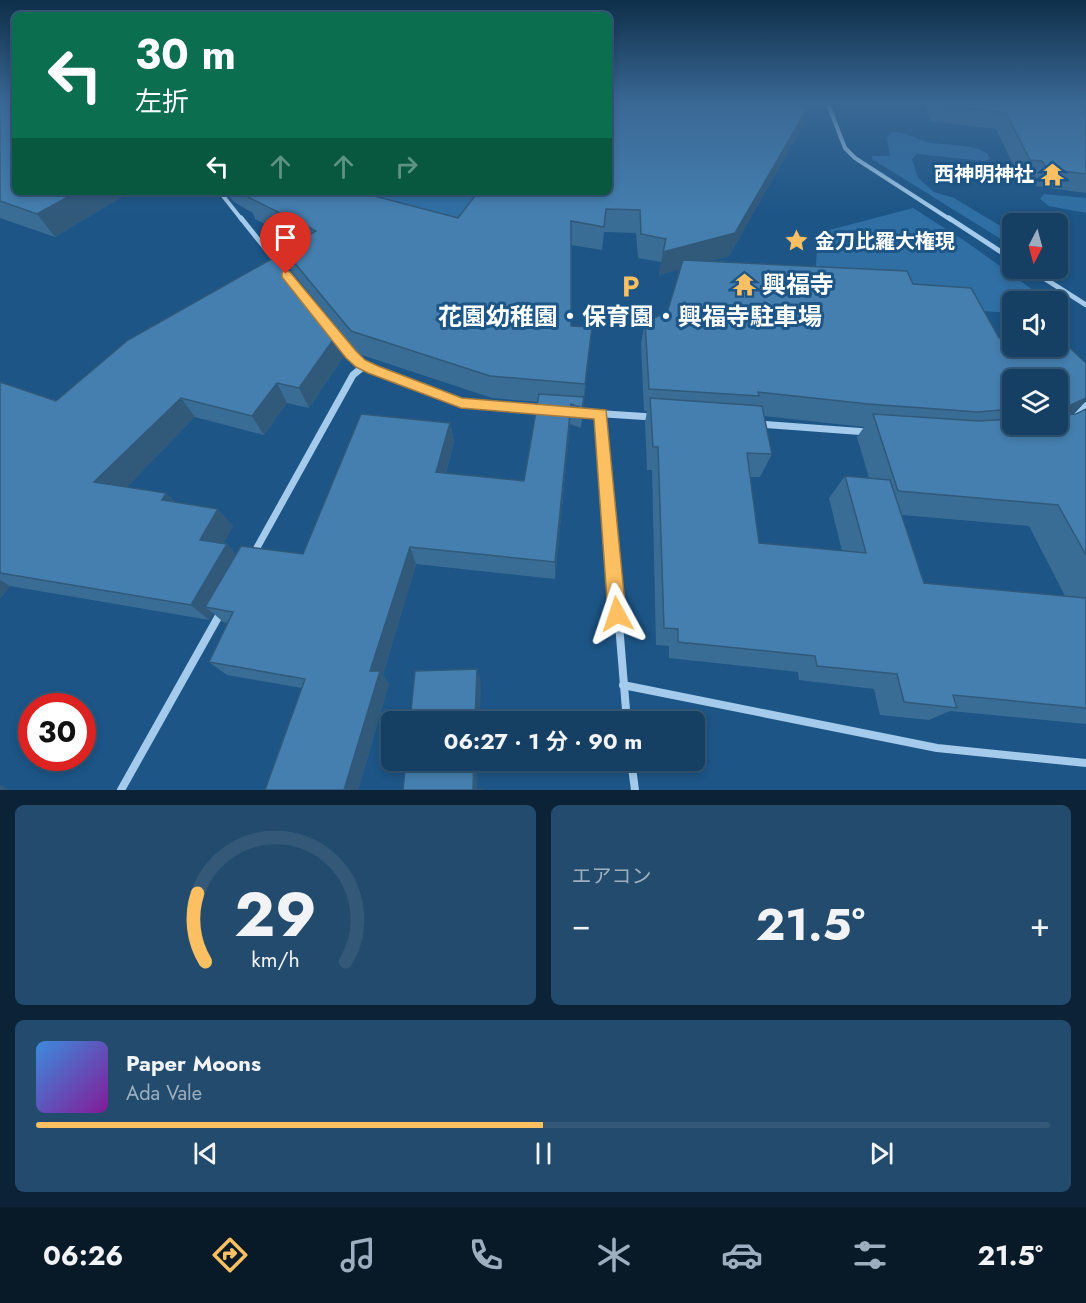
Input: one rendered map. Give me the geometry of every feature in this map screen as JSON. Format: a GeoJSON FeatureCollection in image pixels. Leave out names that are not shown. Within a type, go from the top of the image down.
{"type":"FeatureCollection","features":[{"type":"Feature","properties":{"kind":"street"},"geometry":{"type":"LineString","coordinates":[[842,141],[845,148],[855,158],[1002,253]]}},
{"type":"Feature","properties":{"kind":"street"},"geometry":{"type":"LineString","coordinates":[[222,195],[286,274]]}},
{"type":"Feature","properties":{"kind":"street"},"geometry":{"type":"LineString","coordinates":[[1045,279],[1086,305]]}},
{"type":"Feature","properties":{"kind":"street"},"geometry":{"type":"LineString","coordinates":[[329,328],[364,366],[461,403],[550,410]]}},
{"type":"Feature","properties":{"kind":"street"},"geometry":{"type":"LineString","coordinates":[[250,560],[353,375],[364,366]]}},
{"type":"Feature","properties":{"kind":"street"},"geometry":{"type":"LineString","coordinates":[[1072,421],[1086,406]]}},
{"type":"Feature","properties":{"kind":"street"},"geometry":{"type":"LineString","coordinates":[[562,411],[660,417]]}},
{"type":"Feature","properties":{"kind":"street"},"geometry":{"type":"LineString","coordinates":[[601,414],[626,711]]}},
{"type":"Feature","properties":{"kind":"street"},"geometry":{"type":"LineString","coordinates":[[753,423],[879,433]]}},
{"type":"Feature","properties":{"kind":"street"},"geometry":{"type":"LineString","coordinates":[[121,790],[227,601]]}},
{"type":"Feature","properties":{"kind":"street"},"geometry":{"type":"LineString","coordinates":[[622,684],[937,748],[1086,763]]}},
{"type":"Feature","properties":{"kind":"street"},"geometry":{"type":"LineString","coordinates":[[632,771],[635,790]]}},
{"type":"Feature","properties":{"kind":"shaded area"},"geometry":{"type":"Polygon","coordinates":[[[887,141],[924,141],[965,146],[987,153],[990,159],[984,161],[917,154],[912,159],[918,178],[934,192],[954,198],[1002,227],[1002,240],[872,159],[872,156],[890,156],[887,141]]]}},
{"type":"Feature","properties":{"kind":"shaded area"},"geometry":{"type":"Polygon","coordinates":[[[1044,194],[1086,198],[1086,213],[1049,206],[1040,199],[1044,194]]]}},
{"type":"Feature","properties":{"kind":"shaded area"},"geometry":{"type":"Polygon","coordinates":[[[362,195],[478,195],[450,231],[362,195]]]}},
{"type":"Feature","properties":{"kind":"shaded area"},"geometry":{"type":"Polygon","coordinates":[[[913,208],[1002,268],[1002,279],[1018,279],[1034,291],[1002,291],[1002,312],[874,304],[813,313],[818,233],[913,208]]]}},
{"type":"Feature","properties":{"kind":"building"},"geometry":{"type":"Polygon","coordinates":[[[0,141],[12,141],[12,195],[72,195],[37,214],[0,201],[0,141]]]}},
{"type":"Feature","properties":{"kind":"building"},"geometry":{"type":"Polygon","coordinates":[[[612,141],[789,141],[735,233],[663,252],[666,239],[641,234],[640,210],[606,209],[604,227],[571,221],[571,326],[592,327],[585,384],[490,376],[351,331],[283,249],[316,231],[246,196],[370,195],[458,218],[476,195],[612,195],[612,141]]]}},
{"type":"Feature","properties":{"kind":"building"},"geometry":{"type":"Polygon","coordinates":[[[1020,141],[1086,141],[1086,174],[1047,169],[1042,161],[1030,160],[1020,141]]]}},
{"type":"Feature","properties":{"kind":"building"},"geometry":{"type":"Polygon","coordinates":[[[275,257],[338,333],[299,388],[277,383],[252,416],[181,398],[94,482],[166,493],[162,500],[218,509],[200,540],[227,544],[191,605],[0,573],[0,382],[56,401],[128,340],[275,257]]]}},
{"type":"Feature","properties":{"kind":"building"},"geometry":{"type":"Polygon","coordinates":[[[683,260],[907,271],[913,284],[971,288],[999,338],[1002,338],[1002,357],[1068,357],[1068,346],[1086,363],[1086,398],[1068,405],[1068,369],[1002,369],[1002,410],[978,412],[868,404],[758,392],[759,396],[649,389],[645,321],[667,313],[683,260]]]}},
{"type":"Feature","properties":{"kind":"building"},"geometry":{"type":"Polygon","coordinates":[[[539,394],[584,397],[582,408],[571,404],[555,562],[410,547],[370,671],[380,671],[344,790],[265,790],[305,679],[209,662],[233,612],[205,607],[241,546],[303,554],[361,414],[450,423],[436,472],[524,481],[539,394]]]}},
{"type":"Feature","properties":{"kind":"building"},"geometry":{"type":"Polygon","coordinates":[[[650,398],[762,406],[772,454],[747,453],[759,543],[866,553],[845,476],[890,480],[924,583],[1086,598],[1086,708],[953,695],[957,708],[904,702],[897,674],[817,666],[815,656],[678,642],[678,629],[664,628],[658,447],[653,447],[650,398]]]}},
{"type":"Feature","properties":{"kind":"building"},"geometry":{"type":"Polygon","coordinates":[[[1086,409],[1086,555],[1058,505],[898,491],[873,414],[979,421],[1002,420],[1002,435],[1068,435],[1068,414],[1076,414],[1086,409]]]}},
{"type":"Feature","properties":{"kind":"building"},"geometry":{"type":"Polygon","coordinates":[[[477,669],[475,711],[411,711],[415,671],[477,669]]]}},
{"type":"Feature","properties":{"kind":"building"},"geometry":{"type":"Polygon","coordinates":[[[405,771],[474,771],[473,790],[403,790],[405,771]]]}},
{"type":"Feature","properties":{"kind":"place","name":"西神明神社"},"geometry":{"type":"Point","coordinates":[1052,174]}},
{"type":"Feature","properties":{"kind":"place","name":"金刀比羅大権現"},"geometry":{"type":"Point","coordinates":[797,241]}},
{"type":"Feature","properties":{"kind":"place","name":"興福寺"},"geometry":{"type":"Point","coordinates":[744,284]}},
{"type":"Feature","properties":{"kind":"place","name":"花園幼稚園・保育園・興福寺駐車場"},"geometry":{"type":"Point","coordinates":[630,286]}},
{"type":"Feature","properties":{"kind":"route"},"geometry":{"type":"LineString","coordinates":[[286,274],[351,354],[360,363],[373,370],[461,403],[601,414],[617,614]]}}]}
